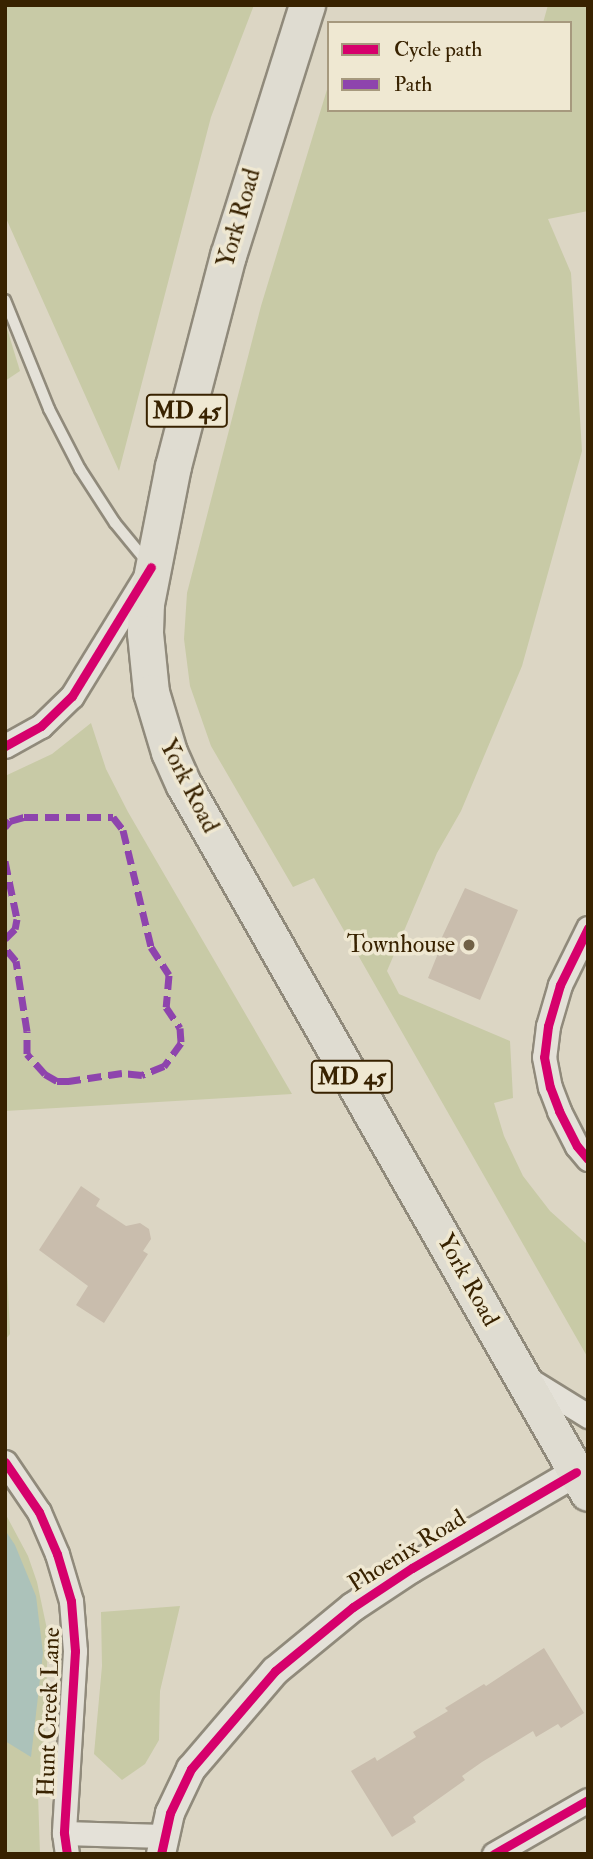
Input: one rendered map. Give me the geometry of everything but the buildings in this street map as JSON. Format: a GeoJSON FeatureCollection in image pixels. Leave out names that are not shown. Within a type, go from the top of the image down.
{"type":"FeatureCollection","features":[{"type":"Feature","properties":{"kind":"main road","name":"York Road"},"geometry":{"type":"LineString","coordinates":[[307,5],[228,255],[173,466],[151,567],[145,633],[146,668],[158,722],[184,785],[582,1483]]}},
{"type":"Feature","properties":{"kind":"street"},"geometry":{"type":"LineString","coordinates":[[5,746],[41,726],[72,696],[151,567]]}},
{"type":"Feature","properties":{"kind":"street"},"geometry":{"type":"LineString","coordinates":[[588,928],[560,985],[548,1026],[544,1057],[550,1087],[559,1111],[577,1146],[588,1159]]}},
{"type":"Feature","properties":{"kind":"street"},"geometry":{"type":"LineString","coordinates":[[521,1375],[588,1416]]}},
{"type":"Feature","properties":{"kind":"street","name":"Hunt Creek Lane"},"geometry":{"type":"LineString","coordinates":[[5,1462],[39,1512],[57,1554],[71,1601],[75,1651],[66,1844],[162,1845]]}},
{"type":"Feature","properties":{"kind":"street","name":"Phoenix Road"},"geometry":{"type":"LineString","coordinates":[[162,1845],[191,1769],[275,1671],[353,1607],[402,1574],[582,1483]]}},
{"type":"Feature","properties":{"kind":"street"},"geometry":{"type":"LineString","coordinates":[[494,1854],[588,1800]]}},
{"type":"Feature","properties":{"kind":"lane"},"geometry":{"type":"LineString","coordinates":[[5,300],[49,409],[80,469],[115,523],[151,567]]}},
{"type":"Feature","properties":{"kind":"green space"},"geometry":{"type":"Polygon","coordinates":[[[5,5],[254,5],[211,117],[119,471],[5,216],[5,5]]]}},
{"type":"Feature","properties":{"kind":"green space"},"geometry":{"type":"Polygon","coordinates":[[[548,5],[588,5],[588,211],[548,219],[571,273],[582,451],[522,666],[461,811],[437,853],[387,971],[399,994],[510,1041],[513,1098],[494,1103],[504,1136],[523,1176],[550,1211],[588,1245],[588,1358],[314,878],[293,887],[211,746],[190,686],[184,639],[187,593],[261,306],[327,90],[327,112],[572,112],[572,21],[544,21],[548,5]]]}},
{"type":"Feature","properties":{"kind":"green space"},"geometry":{"type":"Polygon","coordinates":[[[5,322],[20,371],[5,381],[5,322]]]}},
{"type":"Feature","properties":{"kind":"green space"},"geometry":{"type":"Polygon","coordinates":[[[91,723],[106,769],[128,812],[292,1094],[5,1111],[5,776],[52,754],[91,723]]]}},
{"type":"Feature","properties":{"kind":"green space"},"geometry":{"type":"Polygon","coordinates":[[[5,1219],[10,1334],[5,1340],[5,1219]]]}},
{"type":"Feature","properties":{"kind":"green space"},"geometry":{"type":"Polygon","coordinates":[[[5,1513],[28,1556],[37,1582],[48,1634],[45,1733],[38,1794],[40,1854],[5,1854],[5,1513]]]}},
{"type":"Feature","properties":{"kind":"green space"},"geometry":{"type":"Polygon","coordinates":[[[180,1606],[160,1691],[159,1740],[145,1764],[122,1780],[94,1754],[102,1666],[101,1612],[180,1606]]]}},
{"type":"Feature","properties":{"kind":"water"},"geometry":{"type":"Polygon","coordinates":[[[5,1530],[15,1545],[36,1596],[43,1653],[31,1757],[5,1741],[5,1530]]]}},
{"type":"Feature","properties":{"kind":"marked path"},"geometry":{"type":"LineString","coordinates":[[5,827],[10,821],[24,817],[113,817],[123,830],[151,947],[169,975],[166,1007],[180,1028],[181,1043],[164,1066],[142,1075],[122,1073],[57,1081],[45,1074],[27,1054],[27,1031],[16,961],[5,948]]}},
{"type":"Feature","properties":{"kind":"marked path"},"geometry":{"type":"LineString","coordinates":[[5,861],[17,919],[15,929],[5,939]]}},
{"type":"Feature","properties":{"kind":"cycle path"},"geometry":{"type":"LineString","coordinates":[[5,746],[41,726],[72,696],[151,567]]}},
{"type":"Feature","properties":{"kind":"cycle path"},"geometry":{"type":"LineString","coordinates":[[588,928],[560,985],[548,1026],[544,1057],[550,1087],[559,1111],[577,1146],[588,1159]]}},
{"type":"Feature","properties":{"kind":"cycle path"},"geometry":{"type":"LineString","coordinates":[[5,1462],[39,1512],[57,1554],[71,1601],[75,1651],[64,1833],[67,1854]]}},
{"type":"Feature","properties":{"kind":"cycle path"},"geometry":{"type":"LineString","coordinates":[[161,1854],[170,1813],[191,1769],[275,1671],[353,1607],[412,1568],[576,1472]]}},
{"type":"Feature","properties":{"kind":"cycle path"},"geometry":{"type":"LineString","coordinates":[[494,1854],[588,1800]]}},
{"type":"Feature","properties":{"kind":"place","name":"Townhouse"},"geometry":{"type":"Point","coordinates":[469,945]}}]}
